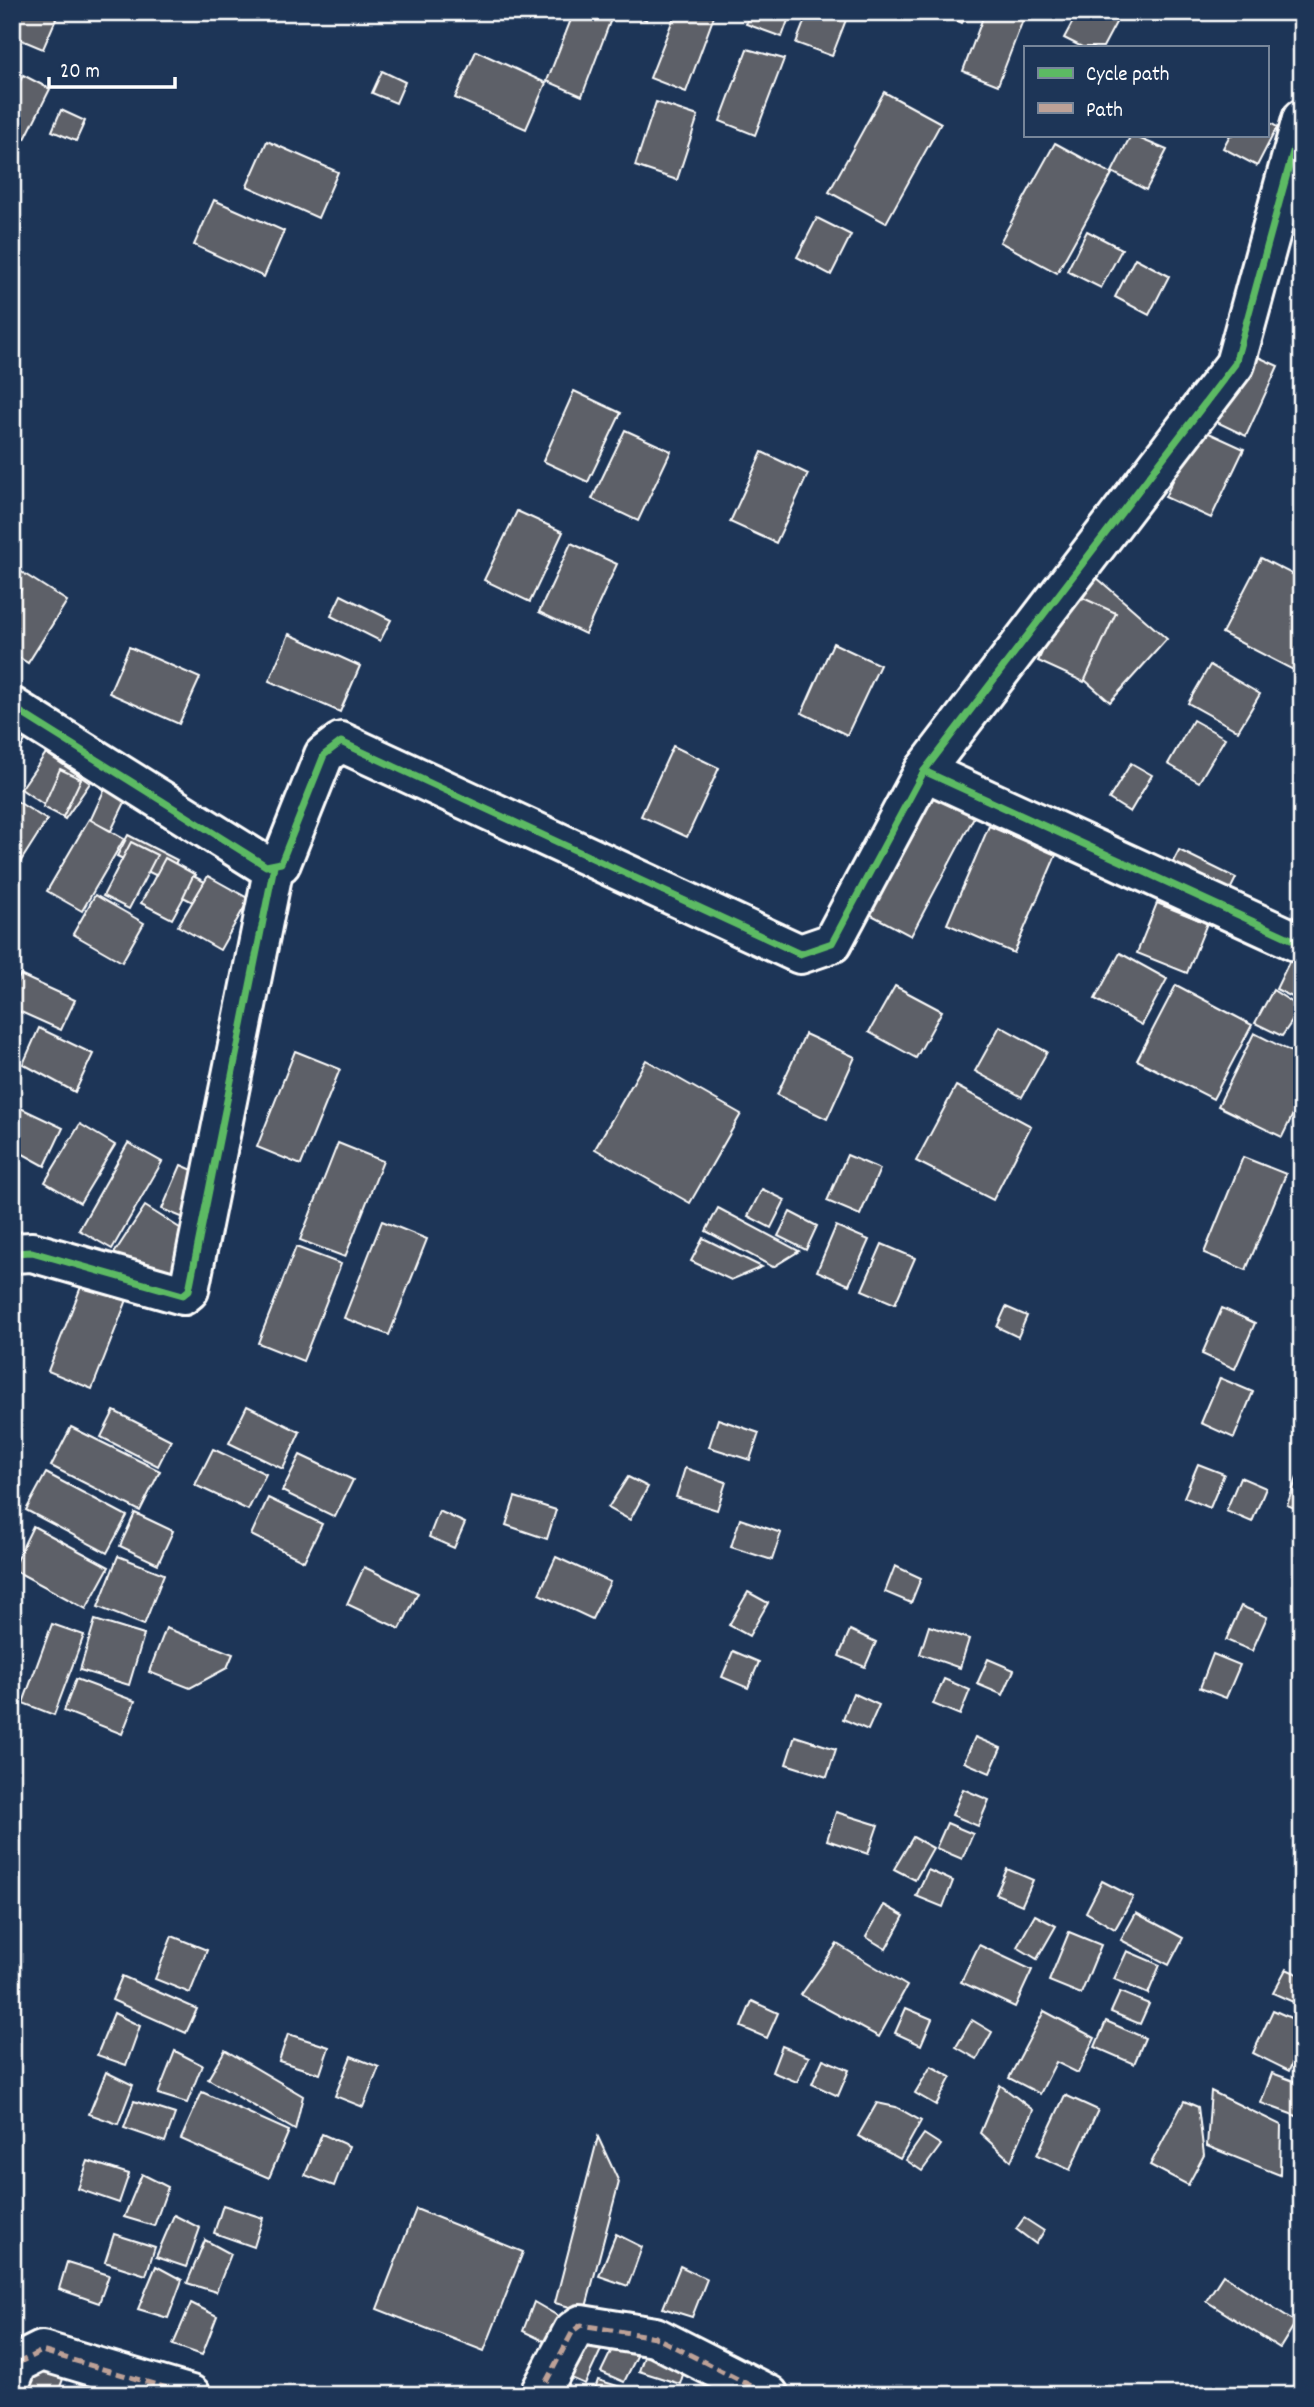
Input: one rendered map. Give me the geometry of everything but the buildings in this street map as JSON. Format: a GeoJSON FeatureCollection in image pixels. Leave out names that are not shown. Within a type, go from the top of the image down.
{"type":"FeatureCollection","features":[{"type":"Feature","properties":{"kind":"street"},"geometry":{"type":"LineString","coordinates":[[12,707],[266,866],[281,863],[324,755],[341,742],[800,954],[832,943],[924,771],[1235,364],[1302,119]]}},
{"type":"Feature","properties":{"kind":"street"},"geometry":{"type":"LineString","coordinates":[[924,771],[1302,944]]}},
{"type":"Feature","properties":{"kind":"street"},"geometry":{"type":"LineString","coordinates":[[12,1253],[32,1252],[183,1295],[189,1290],[274,866]]}},
{"type":"Feature","properties":{"kind":"street"},"geometry":{"type":"LineString","coordinates":[[539,2395],[573,2331],[581,2325],[655,2337],[769,2395]]}},
{"type":"Feature","properties":{"kind":"street"},"geometry":{"type":"LineString","coordinates":[[12,2378],[18,2362],[42,2351],[191,2395]]}},
{"type":"Feature","properties":{"kind":"marked path"},"geometry":{"type":"LineString","coordinates":[[539,2395],[573,2331],[581,2325],[655,2337],[769,2395]]}},
{"type":"Feature","properties":{"kind":"marked path"},"geometry":{"type":"LineString","coordinates":[[12,2378],[18,2363],[42,2351],[191,2395]]}},
{"type":"Feature","properties":{"kind":"cycle path"},"geometry":{"type":"LineString","coordinates":[[924,771],[1235,364],[1302,119]]}},
{"type":"Feature","properties":{"kind":"cycle path"},"geometry":{"type":"LineString","coordinates":[[12,707],[266,866],[281,863],[324,755],[341,742],[800,954],[832,943],[924,771],[1302,944]]}},
{"type":"Feature","properties":{"kind":"cycle path"},"geometry":{"type":"LineString","coordinates":[[12,1253],[32,1252],[183,1295],[189,1290],[274,866]]}}]}
